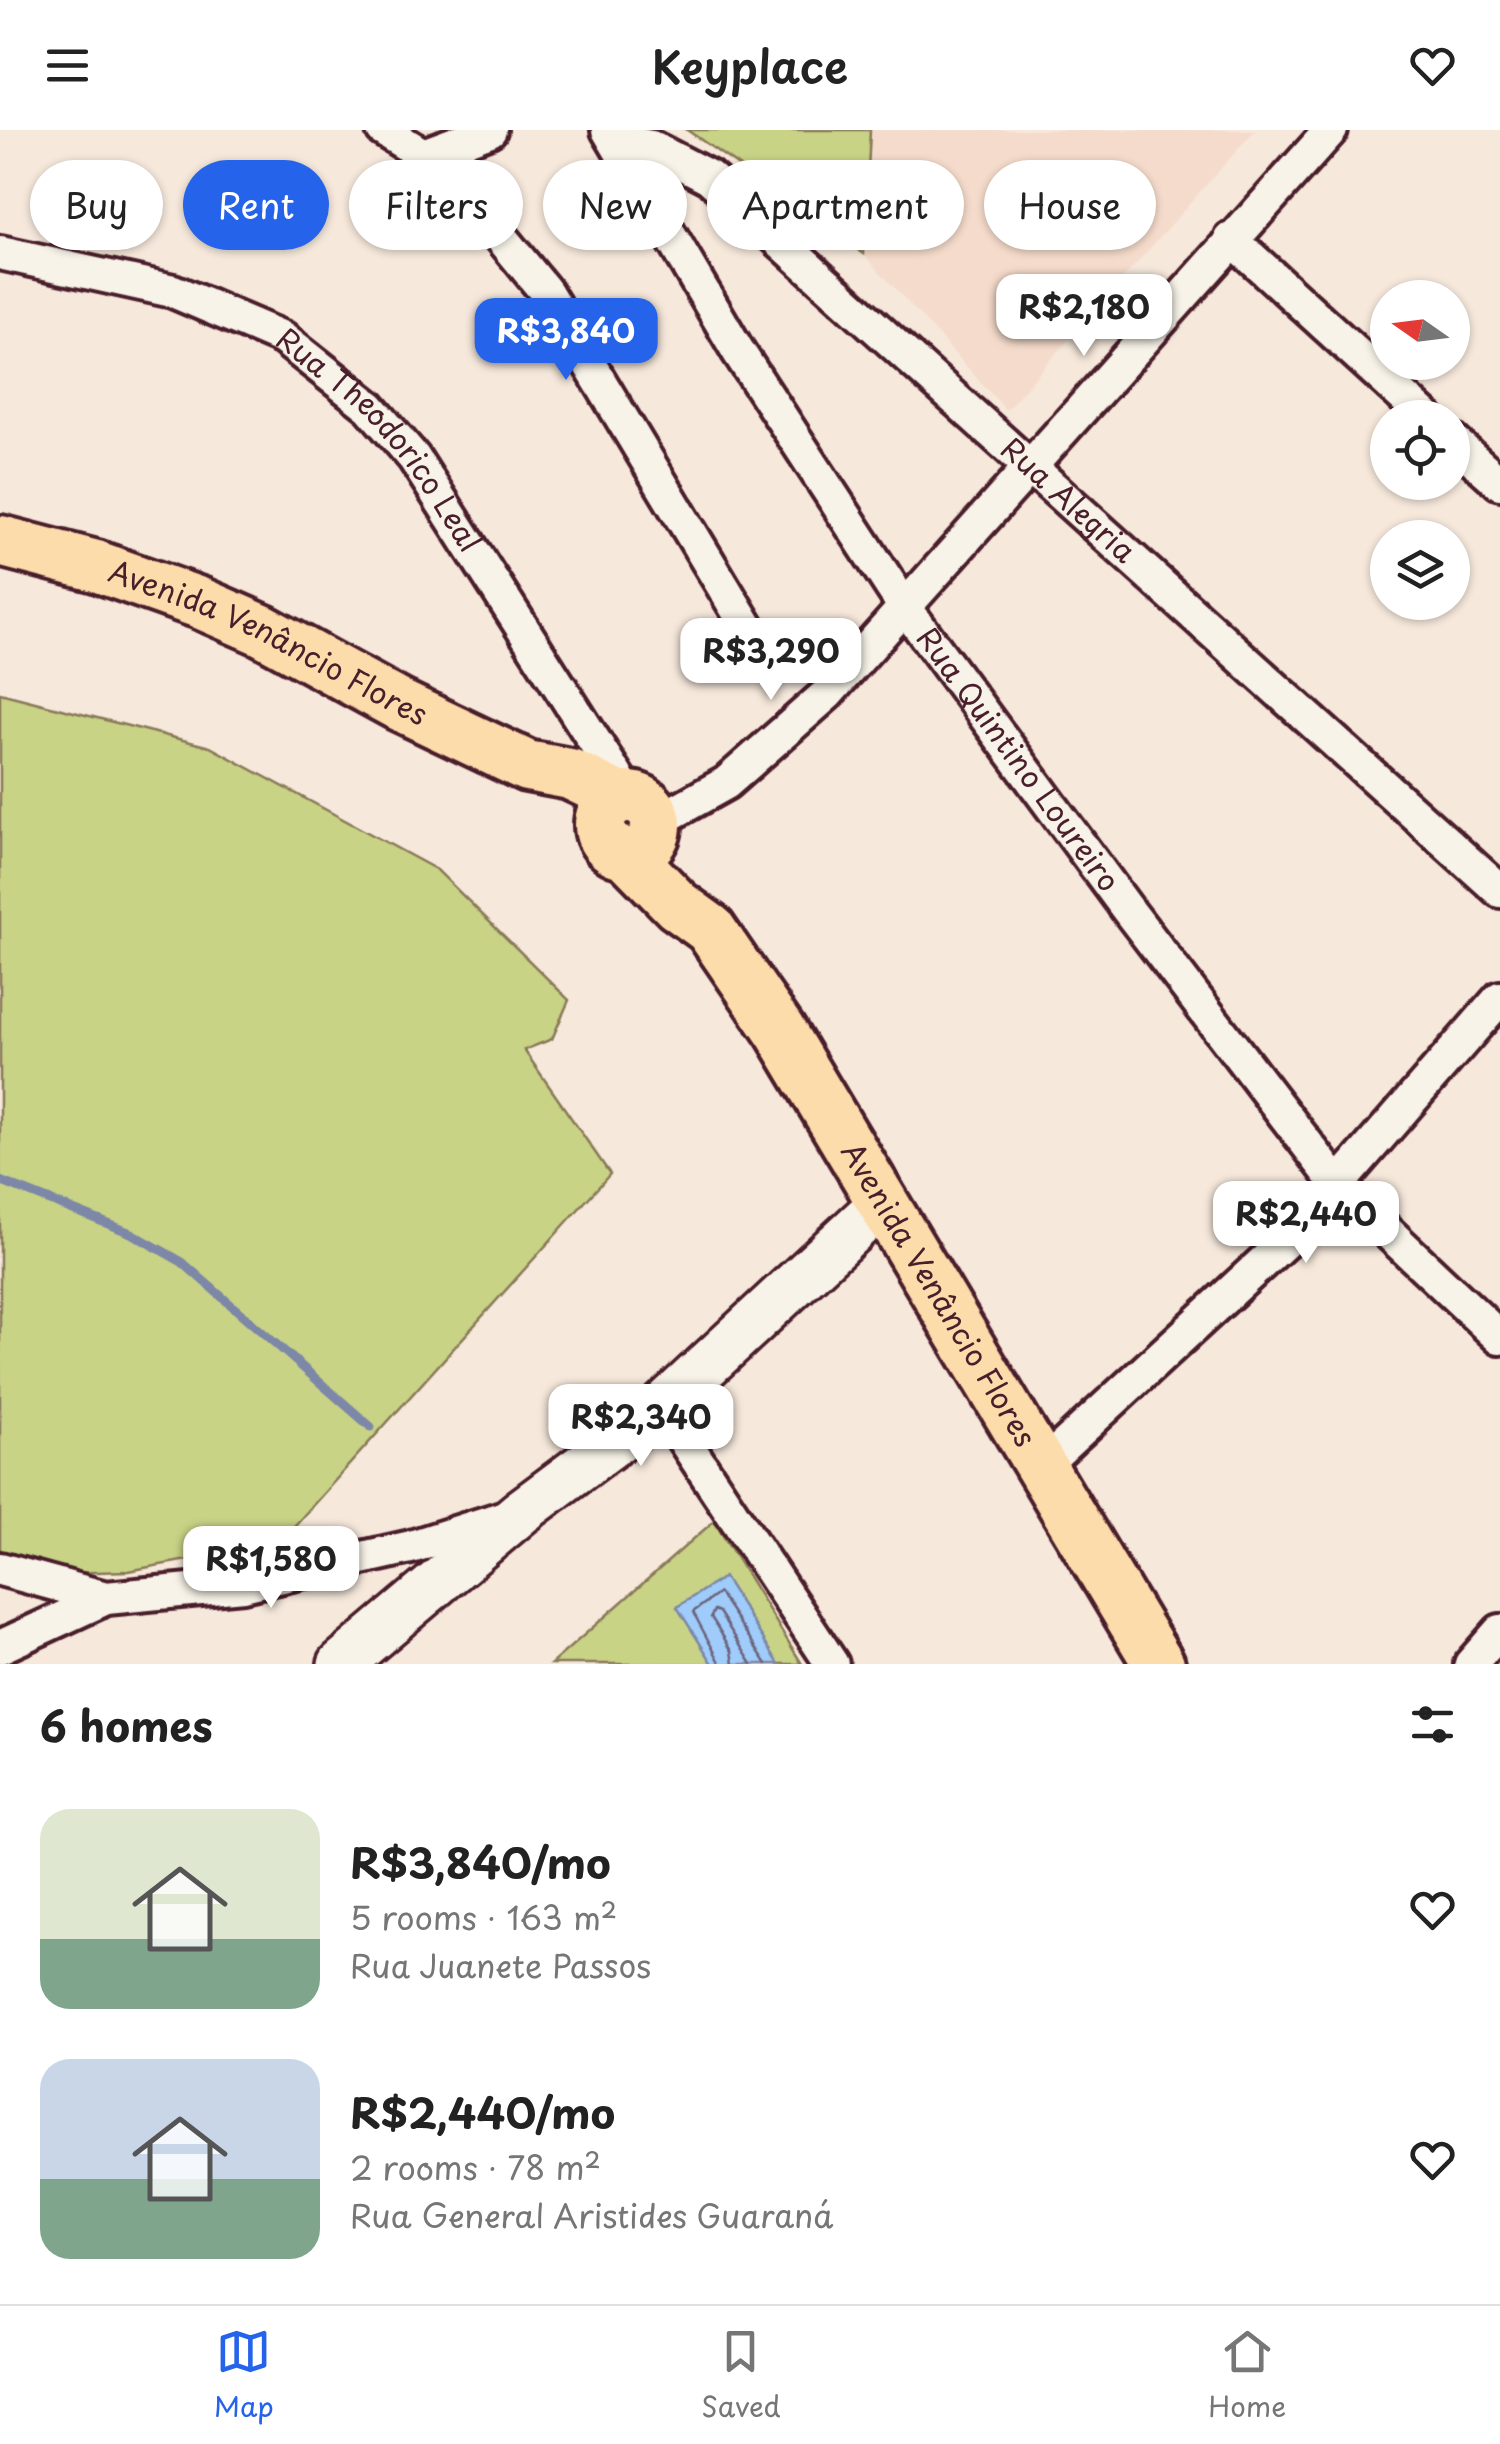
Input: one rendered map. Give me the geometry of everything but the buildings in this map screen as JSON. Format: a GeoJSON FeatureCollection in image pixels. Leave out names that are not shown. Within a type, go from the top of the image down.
{"type":"FeatureCollection","features":[{"type":"Feature","properties":{"kind":"main road","name":"Avenida Venâncio Flores"},"geometry":{"type":"LineString","coordinates":[[0,541],[96,566],[262,630],[398,705],[527,766],[554,802],[639,820],[677,906],[710,929],[780,1031],[880,1205],[1159,1664]]}},
{"type":"Feature","properties":{"kind":"street"},"geometry":{"type":"LineString","coordinates":[[383,130],[444,168],[546,292],[748,628]]}},
{"type":"Feature","properties":{"kind":"street"},"geometry":{"type":"LineString","coordinates":[[426,154],[490,130]]}},
{"type":"Feature","properties":{"kind":"street"},"geometry":{"type":"LineString","coordinates":[[639,820],[760,756],[827,694],[1331,130]]}},
{"type":"Feature","properties":{"kind":"street","name":"Rua Alegria"},"geometry":{"type":"LineString","coordinates":[[613,135],[650,147],[708,177],[1500,892]]}},
{"type":"Feature","properties":{"kind":"street","name":"Rua Quintino Loureiro"},"geometry":{"type":"LineString","coordinates":[[613,135],[894,618],[1339,1186],[1500,1338]]}},
{"type":"Feature","properties":{"kind":"street"},"geometry":{"type":"LineString","coordinates":[[1231,239],[1408,400]]}},
{"type":"Feature","properties":{"kind":"street","name":"Rua Theodorico Leal"},"geometry":{"type":"LineString","coordinates":[[0,253],[173,292],[283,338],[370,407],[414,458],[639,820]]}},
{"type":"Feature","properties":{"kind":"street"},"geometry":{"type":"LineString","coordinates":[[1470,456],[1500,484]]}},
{"type":"Feature","properties":{"kind":"street"},"geometry":{"type":"LineString","coordinates":[[1042,1466],[1300,1228],[1500,998]]}},
{"type":"Feature","properties":{"kind":"street"},"geometry":{"type":"LineString","coordinates":[[342,1664],[521,1512],[662,1406],[880,1205]]}},
{"type":"Feature","properties":{"kind":"street"},"geometry":{"type":"LineString","coordinates":[[662,1406],[832,1664]]}},
{"type":"Feature","properties":{"kind":"street"},"geometry":{"type":"LineString","coordinates":[[0,1647],[106,1598],[243,1585],[411,1548],[521,1512]]}},
{"type":"Feature","properties":{"kind":"street"},"geometry":{"type":"LineString","coordinates":[[0,1569],[106,1598]]}},
{"type":"Feature","properties":{"kind":"street"},"geometry":{"type":"LineString","coordinates":[[1471,1664],[1500,1631]]}},
{"type":"Feature","properties":{"kind":"shaded area"},"geometry":{"type":"Polygon","coordinates":[[[870,130],[1255,130],[1156,241],[1156,160],[984,160],[984,250],[1148,250],[1006,410],[864,254],[864,250],[964,250],[964,160],[869,160],[870,130]]]}},
{"type":"Feature","properties":{"kind":"green space"},"geometry":{"type":"Polygon","coordinates":[[[687,130],[870,130],[869,160],[730,160],[687,130]]]}},
{"type":"Feature","properties":{"kind":"green space"},"geometry":{"type":"Polygon","coordinates":[[[0,693],[210,747],[437,870],[569,1000],[552,1039],[524,1050],[610,1174],[279,1543],[128,1571],[0,1575],[0,693]]]}},
{"type":"Feature","properties":{"kind":"green space"},"geometry":{"type":"Polygon","coordinates":[[[714,1521],[802,1664],[551,1664],[714,1521]]]}},
{"type":"Feature","properties":{"kind":"water"},"geometry":{"type":"Polygon","coordinates":[[[724,1577],[779,1664],[713,1664],[677,1607],[724,1577]]]}},
{"type":"Feature","properties":{"kind":"waterway"},"geometry":{"type":"LineString","coordinates":[[0,1181],[131,1233],[182,1262],[371,1427]]}}]}
